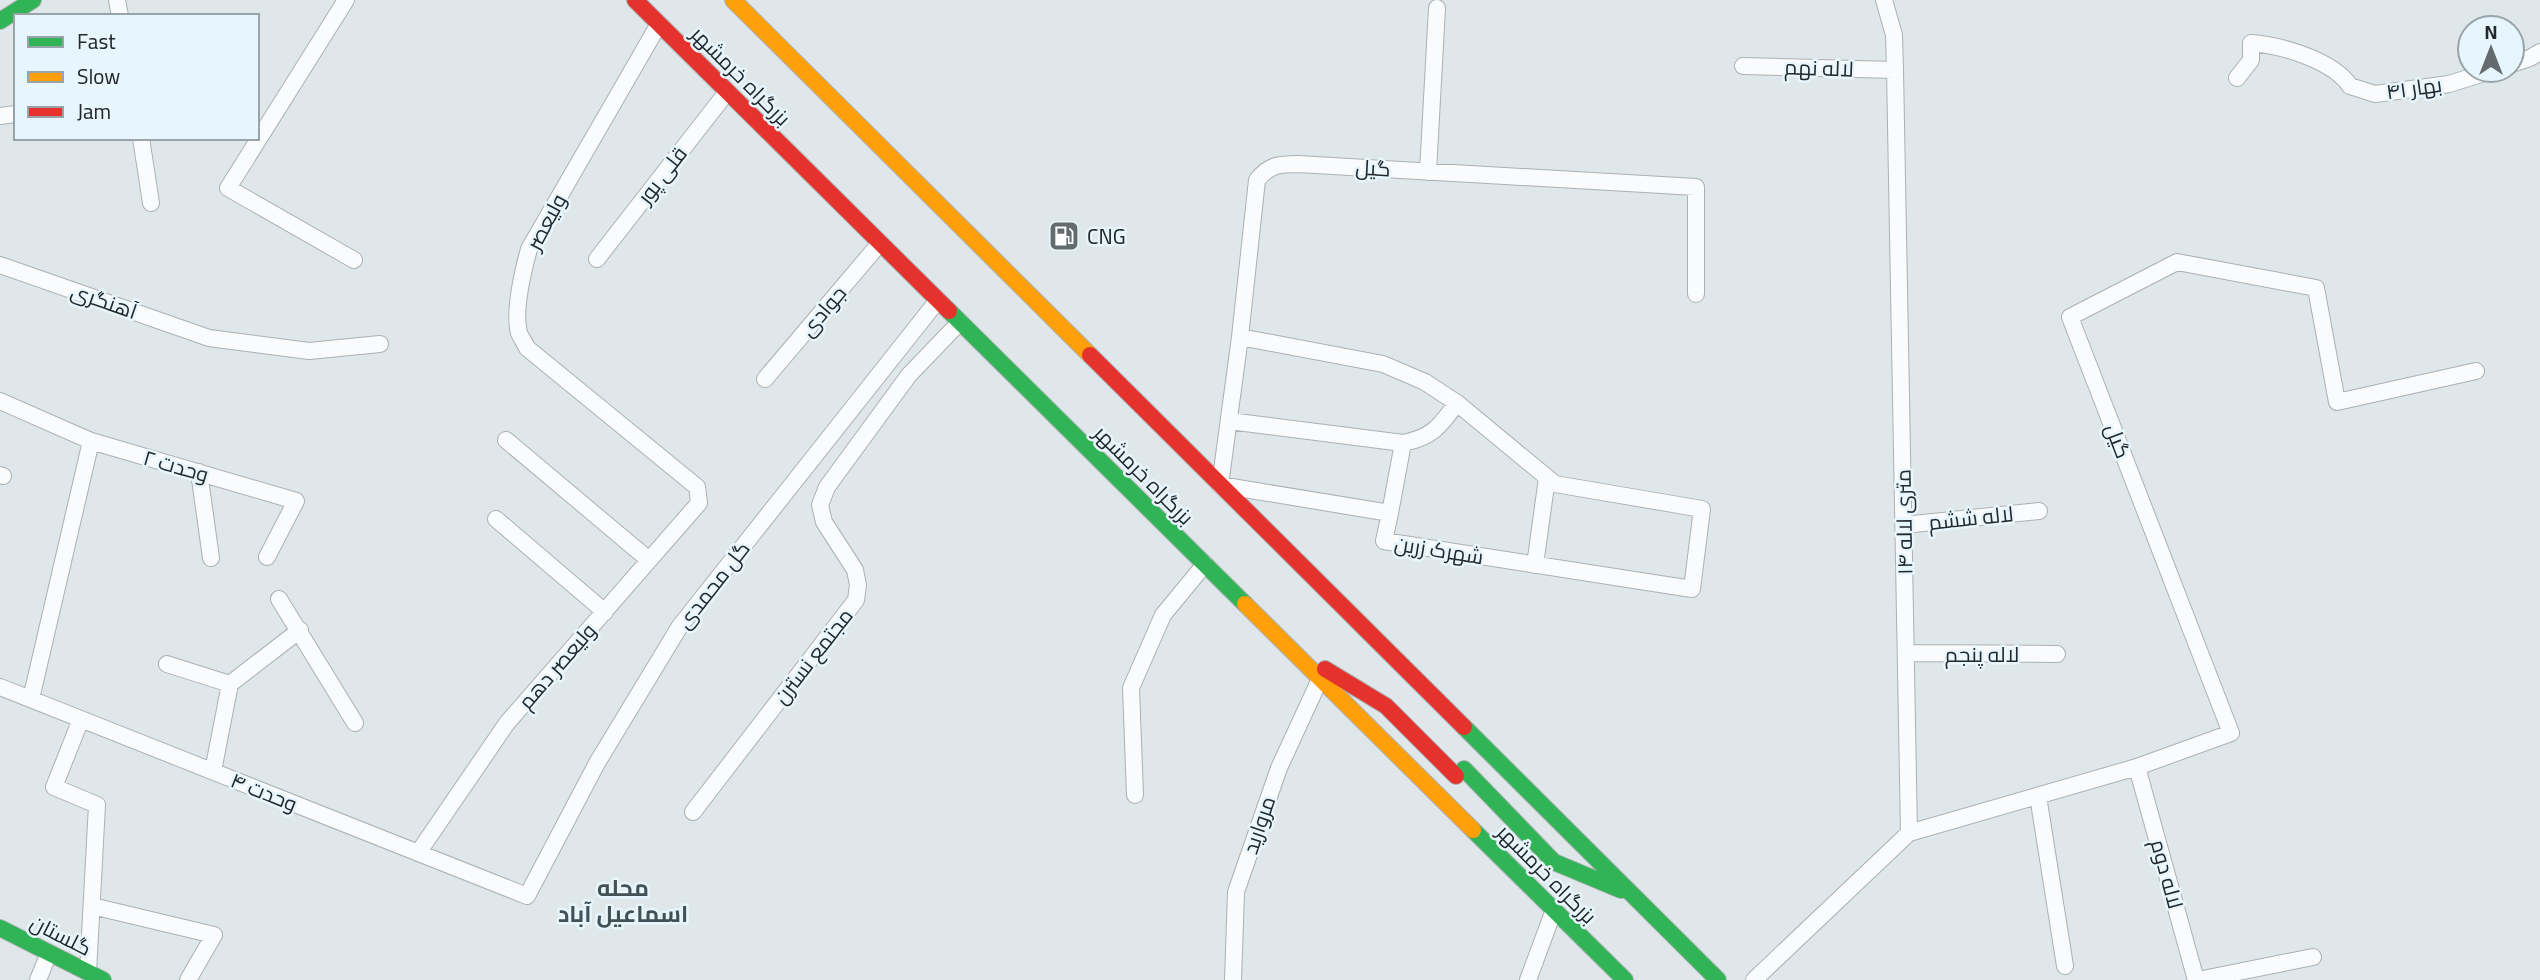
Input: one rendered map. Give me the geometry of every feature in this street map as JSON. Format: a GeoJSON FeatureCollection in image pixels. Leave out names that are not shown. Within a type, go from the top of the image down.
{"type":"FeatureCollection","features":[{"type":"Feature","properties":{"kind":"main road"},"geometry":{"type":"LineString","coordinates":[[0,21],[33,0]]}},
{"type":"Feature","properties":{"kind":"main road","name":"بزرگراه خرمشهر"},"geometry":{"type":"LineString","coordinates":[[635,0],[1625,980]]}},
{"type":"Feature","properties":{"kind":"main road"},"geometry":{"type":"LineString","coordinates":[[733,0],[1718,980]]}},
{"type":"Feature","properties":{"kind":"main road"},"geometry":{"type":"LineString","coordinates":[[1289,648],[1387,706],[1554,862],[1632,894]]}},
{"type":"Feature","properties":{"kind":"main road"},"geometry":{"type":"LineString","coordinates":[[1436,794],[1486,749]]}},
{"type":"Feature","properties":{"kind":"main road","name":"گلستان"},"geometry":{"type":"LineString","coordinates":[[0,928],[103,980]]}},
{"type":"Feature","properties":{"kind":"street"},"geometry":{"type":"LineString","coordinates":[[259,139],[346,0]]}},
{"type":"Feature","properties":{"kind":"street","name":"۱۴ متری لاله"},"geometry":{"type":"LineString","coordinates":[[1884,0],[1894,36],[1909,833]]}},
{"type":"Feature","properties":{"kind":"street"},"geometry":{"type":"LineString","coordinates":[[1428,172],[1437,8]]}},
{"type":"Feature","properties":{"kind":"street","name":"ولیعصر"},"geometry":{"type":"LineString","coordinates":[[659,24],[529,249],[518,307],[519,332],[527,348],[697,487]]}},
{"type":"Feature","properties":{"kind":"street","name":"بهار ۴۱"},"geometry":{"type":"LineString","coordinates":[[2237,78],[2251,60],[2251,43],[2273,44],[2342,74],[2350,86],[2375,94],[2456,82]]}},
{"type":"Feature","properties":{"kind":"street","name":"لاله نهم"},"geometry":{"type":"LineString","coordinates":[[1743,66],[1895,70]]}},
{"type":"Feature","properties":{"kind":"street","name":"قلی پور"},"geometry":{"type":"LineString","coordinates":[[597,259],[727,92]]}},
{"type":"Feature","properties":{"kind":"street"},"geometry":{"type":"LineString","coordinates":[[141,140],[151,203]]}},
{"type":"Feature","properties":{"kind":"street"},"geometry":{"type":"LineString","coordinates":[[258,140],[228,188],[354,260]]}},
{"type":"Feature","properties":{"kind":"street","name":"گیل"},"geometry":{"type":"LineString","coordinates":[[1220,485],[1257,180],[1265,170],[1276,164],[1696,187],[1696,294]]}},
{"type":"Feature","properties":{"kind":"street","name":"جوادی"},"geometry":{"type":"LineString","coordinates":[[765,379],[880,243]]}},
{"type":"Feature","properties":{"kind":"street","name":"گیل"},"geometry":{"type":"LineString","coordinates":[[1909,833],[2137,767],[2231,733],[2070,317],[2177,262],[2316,288],[2337,402],[2476,371]]}},
{"type":"Feature","properties":{"kind":"street","name":"آهنگری"},"geometry":{"type":"LineString","coordinates":[[0,265],[209,338],[309,351],[380,344]]}},
{"type":"Feature","properties":{"kind":"street","name":"گل محمدی"},"geometry":{"type":"LineString","coordinates":[[527,896],[597,763],[680,626],[938,300]]}},
{"type":"Feature","properties":{"kind":"street","name":"مجتمع نسترن"},"geometry":{"type":"LineString","coordinates":[[693,811],[856,600],[858,585],[855,570],[824,523],[820,505],[827,487],[909,375],[960,322]]}},
{"type":"Feature","properties":{"kind":"street"},"geometry":{"type":"LineString","coordinates":[[1240,337],[1383,364],[1425,382],[1457,403],[1547,478],[1535,565]]}},
{"type":"Feature","properties":{"kind":"street","name":"وحدت ۲"},"geometry":{"type":"LineString","coordinates":[[0,401],[91,440],[296,501],[267,557]]}},
{"type":"Feature","properties":{"kind":"street"},"geometry":{"type":"LineString","coordinates":[[1229,421],[1403,443],[1423,439],[1440,426],[1457,403]]}},
{"type":"Feature","properties":{"kind":"street"},"geometry":{"type":"LineString","coordinates":[[31,699],[91,440]]}},
{"type":"Feature","properties":{"kind":"street"},"geometry":{"type":"LineString","coordinates":[[506,440],[649,560]]}},
{"type":"Feature","properties":{"kind":"street"},"geometry":{"type":"LineString","coordinates":[[1390,513],[1403,443]]}},
{"type":"Feature","properties":{"kind":"street"},"geometry":{"type":"LineString","coordinates":[[199,472],[211,558]]}},
{"type":"Feature","properties":{"kind":"street","name":"شهرک زرین"},"geometry":{"type":"LineString","coordinates":[[1220,485],[1390,513],[1384,541],[1692,589],[1702,509],[1567,487],[1555,484],[1547,478]]}},
{"type":"Feature","properties":{"kind":"street","name":"ولیعصر دهم"},"geometry":{"type":"LineString","coordinates":[[418,853],[507,723],[699,503],[697,487]]}},
{"type":"Feature","properties":{"kind":"street","name":"لاله ششم"},"geometry":{"type":"LineString","coordinates":[[1904,525],[2039,512]]}},
{"type":"Feature","properties":{"kind":"street"},"geometry":{"type":"LineString","coordinates":[[496,519],[605,612]]}},
{"type":"Feature","properties":{"kind":"street"},"geometry":{"type":"LineString","coordinates":[[1135,795],[1131,688],[1163,615],[1205,564]]}},
{"type":"Feature","properties":{"kind":"street"},"geometry":{"type":"LineString","coordinates":[[279,599],[355,723]]}},
{"type":"Feature","properties":{"kind":"street"},"geometry":{"type":"LineString","coordinates":[[213,771],[230,684],[300,630]]}},
{"type":"Feature","properties":{"kind":"street","name":"لاله پنجم"},"geometry":{"type":"LineString","coordinates":[[1906,653],[2057,654]]}},
{"type":"Feature","properties":{"kind":"street"},"geometry":{"type":"LineString","coordinates":[[167,664],[230,684]]}},
{"type":"Feature","properties":{"kind":"street","name":"مروارید"},"geometry":{"type":"LineString","coordinates":[[1233,980],[1236,892],[1279,768],[1320,679]]}},
{"type":"Feature","properties":{"kind":"street","name":"وحدت ۴"},"geometry":{"type":"LineString","coordinates":[[0,687],[527,896]]}},
{"type":"Feature","properties":{"kind":"street"},"geometry":{"type":"LineString","coordinates":[[81,719],[54,787],[97,805],[88,972]]}},
{"type":"Feature","properties":{"kind":"street","name":"لاله دوم"},"geometry":{"type":"LineString","coordinates":[[2137,767],[2197,980],[2313,957]]}},
{"type":"Feature","properties":{"kind":"street"},"geometry":{"type":"LineString","coordinates":[[2038,796],[2065,966]]}},
{"type":"Feature","properties":{"kind":"street"},"geometry":{"type":"LineString","coordinates":[[1754,980],[1909,833]]}},
{"type":"Feature","properties":{"kind":"street"},"geometry":{"type":"LineString","coordinates":[[92,906],[214,935],[188,980]]}},
{"type":"Feature","properties":{"kind":"street"},"geometry":{"type":"LineString","coordinates":[[1528,980],[1555,910]]}},
{"type":"Feature","properties":{"kind":"street"},"geometry":{"type":"LineString","coordinates":[[38,980],[50,953]]}},
{"type":"Feature","properties":{"kind":"traffic: fast"},"geometry":{"type":"LineString","coordinates":[[0,21],[33,0]]}},
{"type":"Feature","properties":{"kind":"traffic: fast"},"geometry":{"type":"LineString","coordinates":[[949,311],[1245,604]]}},
{"type":"Feature","properties":{"kind":"traffic: fast"},"geometry":{"type":"LineString","coordinates":[[1464,727],[1718,980]]}},
{"type":"Feature","properties":{"kind":"traffic: fast"},"geometry":{"type":"LineString","coordinates":[[1464,769],[1554,862],[1621,890]]}},
{"type":"Feature","properties":{"kind":"traffic: fast"},"geometry":{"type":"LineString","coordinates":[[1473,830],[1625,980]]}},
{"type":"Feature","properties":{"kind":"traffic: fast"},"geometry":{"type":"LineString","coordinates":[[0,928],[103,980]]}},
{"type":"Feature","properties":{"kind":"traffic: slow"},"geometry":{"type":"LineString","coordinates":[[733,0],[1090,355]]}},
{"type":"Feature","properties":{"kind":"traffic: slow"},"geometry":{"type":"LineString","coordinates":[[1245,604],[1473,830]]}},
{"type":"Feature","properties":{"kind":"traffic: jam"},"geometry":{"type":"LineString","coordinates":[[635,0],[949,311]]}},
{"type":"Feature","properties":{"kind":"traffic: jam"},"geometry":{"type":"LineString","coordinates":[[1090,355],[1464,727]]}},
{"type":"Feature","properties":{"kind":"traffic: jam"},"geometry":{"type":"LineString","coordinates":[[1325,669],[1386,706],[1456,776]]}},
{"type":"Feature","properties":{"kind":"place","name":"CNG"},"geometry":{"type":"Point","coordinates":[1064,236]}},
{"type":"Feature","properties":{"kind":"district","name":"محله اسماعیل آباد"},"geometry":{"type":"Point","coordinates":[623,900]}}]}
